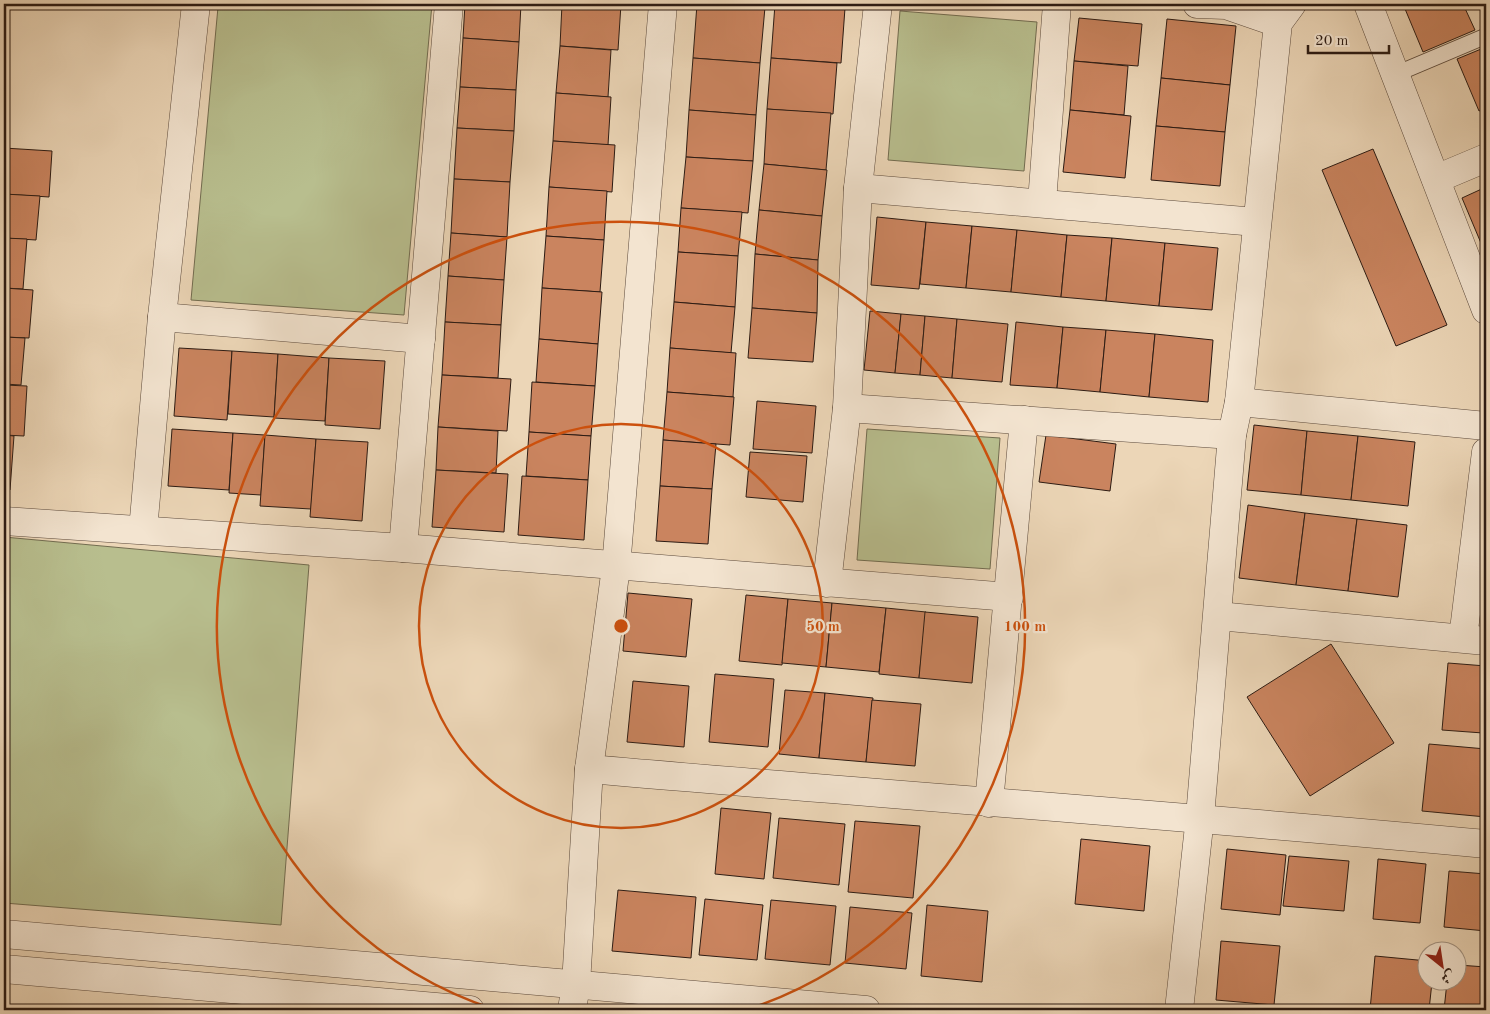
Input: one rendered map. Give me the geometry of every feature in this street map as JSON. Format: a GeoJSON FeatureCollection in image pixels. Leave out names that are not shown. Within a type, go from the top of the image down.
{"type":"FeatureCollection","features":[{"type":"Feature","properties":{"kind":"street"},"geometry":{"type":"LineString","coordinates":[[143,530],[162,317],[196,4]]}},
{"type":"Feature","properties":{"kind":"street"},"geometry":{"type":"LineString","coordinates":[[403,548],[449,4]]}},
{"type":"Feature","properties":{"kind":"street"},"geometry":{"type":"LineString","coordinates":[[574,997],[589,769],[616,567],[663,4]]}},
{"type":"Feature","properties":{"kind":"street"},"geometry":{"type":"LineString","coordinates":[[827,583],[847,408],[858,188],[878,4]]}},
{"type":"Feature","properties":{"kind":"street"},"geometry":{"type":"LineString","coordinates":[[1042,202],[1057,4]]}},
{"type":"Feature","properties":{"kind":"street"},"geometry":{"type":"LineString","coordinates":[[1179,1010],[1200,817],[1232,435],[1239,402],[1256,222],[1285,13],[1197,4]]}},
{"type":"Feature","properties":{"kind":"street"},"geometry":{"type":"LineString","coordinates":[[1368,4],[1486,310]]}},
{"type":"Feature","properties":{"kind":"street"},"geometry":{"type":"LineString","coordinates":[[1436,178],[1486,158]]}},
{"type":"Feature","properties":{"kind":"street"},"geometry":{"type":"LineString","coordinates":[[858,188],[1042,202],[1256,222]]}},
{"type":"Feature","properties":{"kind":"street"},"geometry":{"type":"LineString","coordinates":[[162,317],[421,339]]}},
{"type":"Feature","properties":{"kind":"street"},"geometry":{"type":"LineString","coordinates":[[1239,402],[1486,426]]}},
{"type":"Feature","properties":{"kind":"street"},"geometry":{"type":"LineString","coordinates":[[847,408],[1232,435]]}},
{"type":"Feature","properties":{"kind":"street"},"geometry":{"type":"LineString","coordinates":[[988,803],[1009,597],[1024,420]]}},
{"type":"Feature","properties":{"kind":"street"},"geometry":{"type":"LineString","coordinates":[[1218,616],[1475,639],[1486,452]]}},
{"type":"Feature","properties":{"kind":"street"},"geometry":{"type":"LineString","coordinates":[[4,521],[403,548],[616,567],[1009,597]]}},
{"type":"Feature","properties":{"kind":"street"},"geometry":{"type":"LineString","coordinates":[[589,769],[988,803],[1200,817],[1486,844]]}},
{"type":"Feature","properties":{"kind":"street"},"geometry":{"type":"LineString","coordinates":[[4,934],[574,997],[866,1010]]}},
{"type":"Feature","properties":{"kind":"street"},"geometry":{"type":"LineString","coordinates":[[4,969],[470,1010]]}},
{"type":"Feature","properties":{"kind":"lane"},"geometry":{"type":"LineString","coordinates":[[1396,74],[1486,36]]}},
{"type":"Feature","properties":{"kind":"green space"},"geometry":{"type":"Polygon","coordinates":[[[292,4],[432,4],[404,315],[191,300],[218,7],[292,4]]]}},
{"type":"Feature","properties":{"kind":"green space"},"geometry":{"type":"Polygon","coordinates":[[[900,11],[1037,22],[1024,171],[888,160],[900,11]]]}},
{"type":"Feature","properties":{"kind":"green space"},"geometry":{"type":"Polygon","coordinates":[[[867,429],[1000,438],[990,569],[857,560],[867,429]]]}},
{"type":"Feature","properties":{"kind":"green space"},"geometry":{"type":"Polygon","coordinates":[[[4,537],[309,565],[281,925],[4,903],[4,537]]]}},
{"type":"Feature","properties":{"kind":"building"},"geometry":{"type":"Polygon","coordinates":[[[465,4],[521,4],[519,42],[463,38],[465,4]]]}},
{"type":"Feature","properties":{"kind":"building"},"geometry":{"type":"Polygon","coordinates":[[[562,4],[621,4],[618,50],[560,46],[562,4]]]}},
{"type":"Feature","properties":{"kind":"building"},"geometry":{"type":"Polygon","coordinates":[[[697,4],[765,7],[760,63],[693,58],[697,4]]]}},
{"type":"Feature","properties":{"kind":"building"},"geometry":{"type":"Polygon","coordinates":[[[775,4],[845,8],[841,63],[771,58],[775,4]]]}},
{"type":"Feature","properties":{"kind":"building"},"geometry":{"type":"Polygon","coordinates":[[[1403,4],[1463,4],[1475,30],[1423,52],[1403,4]]]}},
{"type":"Feature","properties":{"kind":"building"},"geometry":{"type":"Polygon","coordinates":[[[1079,18],[1142,24],[1138,66],[1074,61],[1079,18]]]}},
{"type":"Feature","properties":{"kind":"building"},"geometry":{"type":"Polygon","coordinates":[[[1167,19],[1236,26],[1230,85],[1161,78],[1167,19]]]}},
{"type":"Feature","properties":{"kind":"building"},"geometry":{"type":"Polygon","coordinates":[[[463,38],[519,42],[516,90],[460,87],[463,38]]]}},
{"type":"Feature","properties":{"kind":"building"},"geometry":{"type":"Polygon","coordinates":[[[560,46],[611,50],[608,97],[556,93],[560,46]]]}},
{"type":"Feature","properties":{"kind":"building"},"geometry":{"type":"Polygon","coordinates":[[[1486,47],[1486,108],[1479,111],[1457,59],[1486,47]]]}},
{"type":"Feature","properties":{"kind":"building"},"geometry":{"type":"Polygon","coordinates":[[[693,58],[760,63],[756,115],[689,110],[693,58]]]}},
{"type":"Feature","properties":{"kind":"building"},"geometry":{"type":"Polygon","coordinates":[[[771,58],[837,63],[833,114],[767,109],[771,58]]]}},
{"type":"Feature","properties":{"kind":"building"},"geometry":{"type":"Polygon","coordinates":[[[1074,61],[1128,66],[1124,115],[1070,110],[1074,61]]]}},
{"type":"Feature","properties":{"kind":"building"},"geometry":{"type":"Polygon","coordinates":[[[1161,78],[1230,85],[1225,132],[1156,126],[1161,78]]]}},
{"type":"Feature","properties":{"kind":"building"},"geometry":{"type":"Polygon","coordinates":[[[460,87],[516,90],[514,131],[457,128],[460,87]]]}},
{"type":"Feature","properties":{"kind":"building"},"geometry":{"type":"Polygon","coordinates":[[[556,93],[611,97],[608,145],[553,141],[556,93]]]}},
{"type":"Feature","properties":{"kind":"building"},"geometry":{"type":"Polygon","coordinates":[[[767,109],[831,113],[826,170],[764,164],[767,109]]]}},
{"type":"Feature","properties":{"kind":"building"},"geometry":{"type":"Polygon","coordinates":[[[689,110],[756,115],[753,161],[686,157],[689,110]]]}},
{"type":"Feature","properties":{"kind":"building"},"geometry":{"type":"Polygon","coordinates":[[[1070,110],[1131,116],[1125,178],[1063,172],[1070,110]]]}},
{"type":"Feature","properties":{"kind":"building"},"geometry":{"type":"Polygon","coordinates":[[[1156,126],[1225,132],[1220,186],[1151,180],[1156,126]]]}},
{"type":"Feature","properties":{"kind":"building"},"geometry":{"type":"Polygon","coordinates":[[[457,128],[514,131],[510,182],[454,179],[457,128]]]}},
{"type":"Feature","properties":{"kind":"building"},"geometry":{"type":"Polygon","coordinates":[[[553,141],[615,145],[612,192],[549,187],[553,141]]]}},
{"type":"Feature","properties":{"kind":"building"},"geometry":{"type":"Polygon","coordinates":[[[4,148],[52,151],[49,197],[4,194],[4,148]]]}},
{"type":"Feature","properties":{"kind":"building"},"geometry":{"type":"Polygon","coordinates":[[[1373,149],[1447,325],[1396,346],[1322,170],[1373,149]]]}},
{"type":"Feature","properties":{"kind":"building"},"geometry":{"type":"Polygon","coordinates":[[[686,157],[753,161],[748,213],[681,208],[686,157]]]}},
{"type":"Feature","properties":{"kind":"building"},"geometry":{"type":"Polygon","coordinates":[[[764,164],[827,170],[822,216],[759,210],[764,164]]]}},
{"type":"Feature","properties":{"kind":"building"},"geometry":{"type":"Polygon","coordinates":[[[454,179],[510,182],[507,237],[451,233],[454,179]]]}},
{"type":"Feature","properties":{"kind":"building"},"geometry":{"type":"Polygon","coordinates":[[[549,187],[607,191],[604,240],[546,236],[549,187]]]}},
{"type":"Feature","properties":{"kind":"building"},"geometry":{"type":"Polygon","coordinates":[[[1486,187],[1486,255],[1462,198],[1486,187]]]}},
{"type":"Feature","properties":{"kind":"building"},"geometry":{"type":"Polygon","coordinates":[[[4,194],[40,196],[36,240],[4,238],[4,194]]]}},
{"type":"Feature","properties":{"kind":"building"},"geometry":{"type":"Polygon","coordinates":[[[681,208],[742,212],[738,256],[678,252],[681,208]]]}},
{"type":"Feature","properties":{"kind":"building"},"geometry":{"type":"Polygon","coordinates":[[[759,210],[822,216],[818,260],[755,254],[759,210]]]}},
{"type":"Feature","properties":{"kind":"building"},"geometry":{"type":"Polygon","coordinates":[[[877,217],[926,222],[919,289],[871,285],[877,217]]]}},
{"type":"Feature","properties":{"kind":"building"},"geometry":{"type":"Polygon","coordinates":[[[926,222],[972,226],[966,288],[920,284],[926,222]]]}},
{"type":"Feature","properties":{"kind":"building"},"geometry":{"type":"Polygon","coordinates":[[[972,226],[1017,230],[1011,292],[966,288],[972,226]]]}},
{"type":"Feature","properties":{"kind":"building"},"geometry":{"type":"Polygon","coordinates":[[[1017,230],[1067,235],[1061,297],[1011,292],[1017,230]]]}},
{"type":"Feature","properties":{"kind":"building"},"geometry":{"type":"Polygon","coordinates":[[[451,233],[507,237],[504,280],[448,276],[451,233]]]}},
{"type":"Feature","properties":{"kind":"building"},"geometry":{"type":"Polygon","coordinates":[[[1067,235],[1112,238],[1106,301],[1061,297],[1067,235]]]}},
{"type":"Feature","properties":{"kind":"building"},"geometry":{"type":"Polygon","coordinates":[[[546,236],[604,240],[600,292],[542,288],[546,236]]]}},
{"type":"Feature","properties":{"kind":"building"},"geometry":{"type":"Polygon","coordinates":[[[4,238],[27,239],[23,289],[4,288],[4,238]]]}},
{"type":"Feature","properties":{"kind":"building"},"geometry":{"type":"Polygon","coordinates":[[[1112,238],[1165,243],[1159,306],[1106,301],[1112,238]]]}},
{"type":"Feature","properties":{"kind":"building"},"geometry":{"type":"Polygon","coordinates":[[[1165,243],[1218,248],[1212,310],[1159,306],[1165,243]]]}},
{"type":"Feature","properties":{"kind":"building"},"geometry":{"type":"Polygon","coordinates":[[[678,252],[738,256],[735,307],[674,302],[678,252]]]}},
{"type":"Feature","properties":{"kind":"building"},"geometry":{"type":"Polygon","coordinates":[[[755,254],[818,260],[817,313],[752,308],[755,254]]]}},
{"type":"Feature","properties":{"kind":"building"},"geometry":{"type":"Polygon","coordinates":[[[448,276],[504,280],[501,325],[445,322],[448,276]]]}},
{"type":"Feature","properties":{"kind":"building"},"geometry":{"type":"Polygon","coordinates":[[[4,288],[33,290],[29,338],[4,337],[4,288]]]}},
{"type":"Feature","properties":{"kind":"building"},"geometry":{"type":"Polygon","coordinates":[[[542,288],[602,292],[598,344],[539,339],[542,288]]]}},
{"type":"Feature","properties":{"kind":"building"},"geometry":{"type":"Polygon","coordinates":[[[674,302],[735,307],[731,353],[670,348],[674,302]]]}},
{"type":"Feature","properties":{"kind":"building"},"geometry":{"type":"Polygon","coordinates":[[[752,308],[817,313],[813,362],[748,358],[752,308]]]}},
{"type":"Feature","properties":{"kind":"building"},"geometry":{"type":"Polygon","coordinates":[[[870,311],[901,314],[895,373],[864,370],[870,311]]]}},
{"type":"Feature","properties":{"kind":"building"},"geometry":{"type":"Polygon","coordinates":[[[901,314],[925,316],[920,375],[895,373],[901,314]]]}},
{"type":"Feature","properties":{"kind":"building"},"geometry":{"type":"Polygon","coordinates":[[[925,316],[957,319],[952,378],[920,375],[925,316]]]}},
{"type":"Feature","properties":{"kind":"building"},"geometry":{"type":"Polygon","coordinates":[[[957,319],[1008,324],[1002,382],[952,378],[957,319]]]}},
{"type":"Feature","properties":{"kind":"building"},"geometry":{"type":"Polygon","coordinates":[[[445,322],[501,325],[498,378],[442,375],[445,322]]]}},
{"type":"Feature","properties":{"kind":"building"},"geometry":{"type":"Polygon","coordinates":[[[1016,322],[1063,327],[1057,388],[1010,385],[1016,322]]]}},
{"type":"Feature","properties":{"kind":"building"},"geometry":{"type":"Polygon","coordinates":[[[1063,327],[1106,330],[1100,392],[1057,388],[1063,327]]]}},
{"type":"Feature","properties":{"kind":"building"},"geometry":{"type":"Polygon","coordinates":[[[1106,330],[1155,334],[1149,397],[1100,392],[1106,330]]]}},
{"type":"Feature","properties":{"kind":"building"},"geometry":{"type":"Polygon","coordinates":[[[1155,334],[1213,340],[1208,402],[1149,397],[1155,334]]]}},
{"type":"Feature","properties":{"kind":"building"},"geometry":{"type":"Polygon","coordinates":[[[4,337],[25,338],[21,385],[4,384],[4,337]]]}},
{"type":"Feature","properties":{"kind":"building"},"geometry":{"type":"Polygon","coordinates":[[[539,339],[598,344],[595,386],[536,382],[539,339]]]}},
{"type":"Feature","properties":{"kind":"building"},"geometry":{"type":"Polygon","coordinates":[[[179,348],[232,351],[227,420],[174,416],[179,348]]]}},
{"type":"Feature","properties":{"kind":"building"},"geometry":{"type":"Polygon","coordinates":[[[670,348],[736,353],[733,397],[667,392],[670,348]]]}},
{"type":"Feature","properties":{"kind":"building"},"geometry":{"type":"Polygon","coordinates":[[[232,351],[278,354],[274,417],[228,414],[232,351]]]}},
{"type":"Feature","properties":{"kind":"building"},"geometry":{"type":"Polygon","coordinates":[[[278,354],[329,358],[325,421],[274,418],[278,354]]]}},
{"type":"Feature","properties":{"kind":"building"},"geometry":{"type":"Polygon","coordinates":[[[329,358],[385,361],[380,429],[325,425],[329,358]]]}},
{"type":"Feature","properties":{"kind":"building"},"geometry":{"type":"Polygon","coordinates":[[[442,375],[511,379],[507,431],[438,427],[442,375]]]}},
{"type":"Feature","properties":{"kind":"building"},"geometry":{"type":"Polygon","coordinates":[[[532,382],[595,386],[591,436],[529,432],[532,382]]]}},
{"type":"Feature","properties":{"kind":"building"},"geometry":{"type":"Polygon","coordinates":[[[4,385],[27,386],[24,436],[4,435],[4,385]]]}},
{"type":"Feature","properties":{"kind":"building"},"geometry":{"type":"Polygon","coordinates":[[[667,392],[734,397],[730,445],[663,440],[667,392]]]}},
{"type":"Feature","properties":{"kind":"building"},"geometry":{"type":"Polygon","coordinates":[[[757,401],[816,406],[812,453],[753,449],[757,401]]]}},
{"type":"Feature","properties":{"kind":"building"},"geometry":{"type":"Polygon","coordinates":[[[1254,425],[1307,431],[1301,495],[1247,490],[1254,425]]]}},
{"type":"Feature","properties":{"kind":"building"},"geometry":{"type":"Polygon","coordinates":[[[438,427],[498,431],[496,473],[436,470],[438,427]]]}},
{"type":"Feature","properties":{"kind":"building"},"geometry":{"type":"Polygon","coordinates":[[[172,429],[233,433],[229,490],[168,486],[172,429]]]}},
{"type":"Feature","properties":{"kind":"building"},"geometry":{"type":"Polygon","coordinates":[[[1307,431],[1358,436],[1351,500],[1301,495],[1307,431]]]}},
{"type":"Feature","properties":{"kind":"building"},"geometry":{"type":"Polygon","coordinates":[[[529,432],[591,436],[588,480],[526,476],[529,432]]]}},
{"type":"Feature","properties":{"kind":"building"},"geometry":{"type":"Polygon","coordinates":[[[233,433],[265,435],[261,495],[229,493],[233,433]]]}},
{"type":"Feature","properties":{"kind":"building"},"geometry":{"type":"Polygon","coordinates":[[[4,435],[14,436],[10,490],[4,489],[4,435]]]}},
{"type":"Feature","properties":{"kind":"building"},"geometry":{"type":"Polygon","coordinates":[[[265,435],[316,439],[311,509],[260,506],[265,435]]]}},
{"type":"Feature","properties":{"kind":"building"},"geometry":{"type":"Polygon","coordinates":[[[1046,435],[1116,444],[1110,491],[1039,482],[1046,435]]]}},
{"type":"Feature","properties":{"kind":"building"},"geometry":{"type":"Polygon","coordinates":[[[1358,436],[1415,442],[1408,506],[1351,500],[1358,436]]]}},
{"type":"Feature","properties":{"kind":"building"},"geometry":{"type":"Polygon","coordinates":[[[316,439],[368,442],[362,521],[310,517],[316,439]]]}},
{"type":"Feature","properties":{"kind":"building"},"geometry":{"type":"Polygon","coordinates":[[[663,440],[716,444],[712,489],[660,486],[663,440]]]}},
{"type":"Feature","properties":{"kind":"building"},"geometry":{"type":"Polygon","coordinates":[[[750,452],[807,456],[803,502],[746,497],[750,452]]]}},
{"type":"Feature","properties":{"kind":"building"},"geometry":{"type":"Polygon","coordinates":[[[436,470],[508,474],[504,532],[432,527],[436,470]]]}},
{"type":"Feature","properties":{"kind":"building"},"geometry":{"type":"Polygon","coordinates":[[[522,476],[588,480],[584,540],[518,535],[522,476]]]}},
{"type":"Feature","properties":{"kind":"building"},"geometry":{"type":"Polygon","coordinates":[[[660,486],[712,489],[708,544],[656,541],[660,486]]]}},
{"type":"Feature","properties":{"kind":"building"},"geometry":{"type":"Polygon","coordinates":[[[1248,505],[1305,513],[1296,585],[1239,578],[1248,505]]]}},
{"type":"Feature","properties":{"kind":"building"},"geometry":{"type":"Polygon","coordinates":[[[1305,513],[1357,519],[1348,591],[1296,585],[1305,513]]]}},
{"type":"Feature","properties":{"kind":"building"},"geometry":{"type":"Polygon","coordinates":[[[1357,519],[1407,525],[1398,597],[1348,591],[1357,519]]]}},
{"type":"Feature","properties":{"kind":"building"},"geometry":{"type":"Polygon","coordinates":[[[628,593],[692,599],[686,657],[623,651],[628,593]]]}},
{"type":"Feature","properties":{"kind":"building"},"geometry":{"type":"Polygon","coordinates":[[[746,595],[788,599],[782,665],[739,661],[746,595]]]}},
{"type":"Feature","properties":{"kind":"building"},"geometry":{"type":"Polygon","coordinates":[[[788,599],[832,603],[826,667],[782,663],[788,599]]]}},
{"type":"Feature","properties":{"kind":"building"},"geometry":{"type":"Polygon","coordinates":[[[832,603],[886,608],[879,672],[826,667],[832,603]]]}},
{"type":"Feature","properties":{"kind":"building"},"geometry":{"type":"Polygon","coordinates":[[[886,608],[926,612],[919,678],[879,674],[886,608]]]}},
{"type":"Feature","properties":{"kind":"building"},"geometry":{"type":"Polygon","coordinates":[[[925,612],[978,617],[972,683],[919,678],[925,612]]]}},
{"type":"Feature","properties":{"kind":"building"},"geometry":{"type":"Polygon","coordinates":[[[1331,644],[1394,743],[1310,796],[1247,697],[1331,644]]]}},
{"type":"Feature","properties":{"kind":"building"},"geometry":{"type":"Polygon","coordinates":[[[1448,663],[1486,666],[1486,702],[1483,733],[1442,730],[1448,663]]]}},
{"type":"Feature","properties":{"kind":"building"},"geometry":{"type":"Polygon","coordinates":[[[715,674],[774,679],[768,747],[709,742],[715,674]]]}},
{"type":"Feature","properties":{"kind":"building"},"geometry":{"type":"Polygon","coordinates":[[[633,681],[689,686],[684,747],[627,742],[633,681]]]}},
{"type":"Feature","properties":{"kind":"building"},"geometry":{"type":"Polygon","coordinates":[[[785,690],[825,693],[819,758],[779,754],[785,690]]]}},
{"type":"Feature","properties":{"kind":"building"},"geometry":{"type":"Polygon","coordinates":[[[825,693],[873,698],[866,762],[819,758],[825,693]]]}},
{"type":"Feature","properties":{"kind":"building"},"geometry":{"type":"Polygon","coordinates":[[[872,700],[921,704],[915,766],[866,762],[872,700]]]}},
{"type":"Feature","properties":{"kind":"building"},"geometry":{"type":"Polygon","coordinates":[[[1486,702],[1486,731],[1483,731],[1486,702]]]}},
{"type":"Feature","properties":{"kind":"building"},"geometry":{"type":"Polygon","coordinates":[[[1429,744],[1486,749],[1486,817],[1422,811],[1429,744]]]}},
{"type":"Feature","properties":{"kind":"building"},"geometry":{"type":"Polygon","coordinates":[[[721,808],[771,813],[764,879],[715,874],[721,808]]]}},
{"type":"Feature","properties":{"kind":"building"},"geometry":{"type":"Polygon","coordinates":[[[779,818],[845,824],[839,885],[773,878],[779,818]]]}},
{"type":"Feature","properties":{"kind":"building"},"geometry":{"type":"Polygon","coordinates":[[[855,821],[920,826],[913,898],[848,892],[855,821]]]}},
{"type":"Feature","properties":{"kind":"building"},"geometry":{"type":"Polygon","coordinates":[[[1081,839],[1150,846],[1144,911],[1075,904],[1081,839]]]}},
{"type":"Feature","properties":{"kind":"building"},"geometry":{"type":"Polygon","coordinates":[[[1227,849],[1286,855],[1280,915],[1221,909],[1227,849]]]}},
{"type":"Feature","properties":{"kind":"building"},"geometry":{"type":"Polygon","coordinates":[[[1289,856],[1349,861],[1344,911],[1283,906],[1289,856]]]}},
{"type":"Feature","properties":{"kind":"building"},"geometry":{"type":"Polygon","coordinates":[[[1378,859],[1426,864],[1420,923],[1373,919],[1378,859]]]}},
{"type":"Feature","properties":{"kind":"building"},"geometry":{"type":"Polygon","coordinates":[[[1449,871],[1486,874],[1486,931],[1444,927],[1449,871]]]}},
{"type":"Feature","properties":{"kind":"building"},"geometry":{"type":"Polygon","coordinates":[[[618,890],[696,897],[691,958],[612,951],[618,890]]]}},
{"type":"Feature","properties":{"kind":"building"},"geometry":{"type":"Polygon","coordinates":[[[705,899],[763,905],[757,960],[699,955],[705,899]]]}},
{"type":"Feature","properties":{"kind":"building"},"geometry":{"type":"Polygon","coordinates":[[[771,900],[836,906],[830,965],[765,959],[771,900]]]}},
{"type":"Feature","properties":{"kind":"building"},"geometry":{"type":"Polygon","coordinates":[[[927,905],[988,911],[982,982],[921,976],[927,905]]]}},
{"type":"Feature","properties":{"kind":"building"},"geometry":{"type":"Polygon","coordinates":[[[850,907],[912,913],[906,969],[845,963],[850,907]]]}},
{"type":"Feature","properties":{"kind":"building"},"geometry":{"type":"Polygon","coordinates":[[[1221,941],[1280,946],[1274,1005],[1216,1000],[1221,941]]]}},
{"type":"Feature","properties":{"kind":"building"},"geometry":{"type":"Polygon","coordinates":[[[1375,956],[1418,960],[1418,992],[1431,992],[1429,1010],[1370,1010],[1375,956]]]}},
{"type":"Feature","properties":{"kind":"building"},"geometry":{"type":"Polygon","coordinates":[[[1468,966],[1486,967],[1486,1010],[1444,1010],[1446,992],[1468,992],[1468,966]]]}}]}
